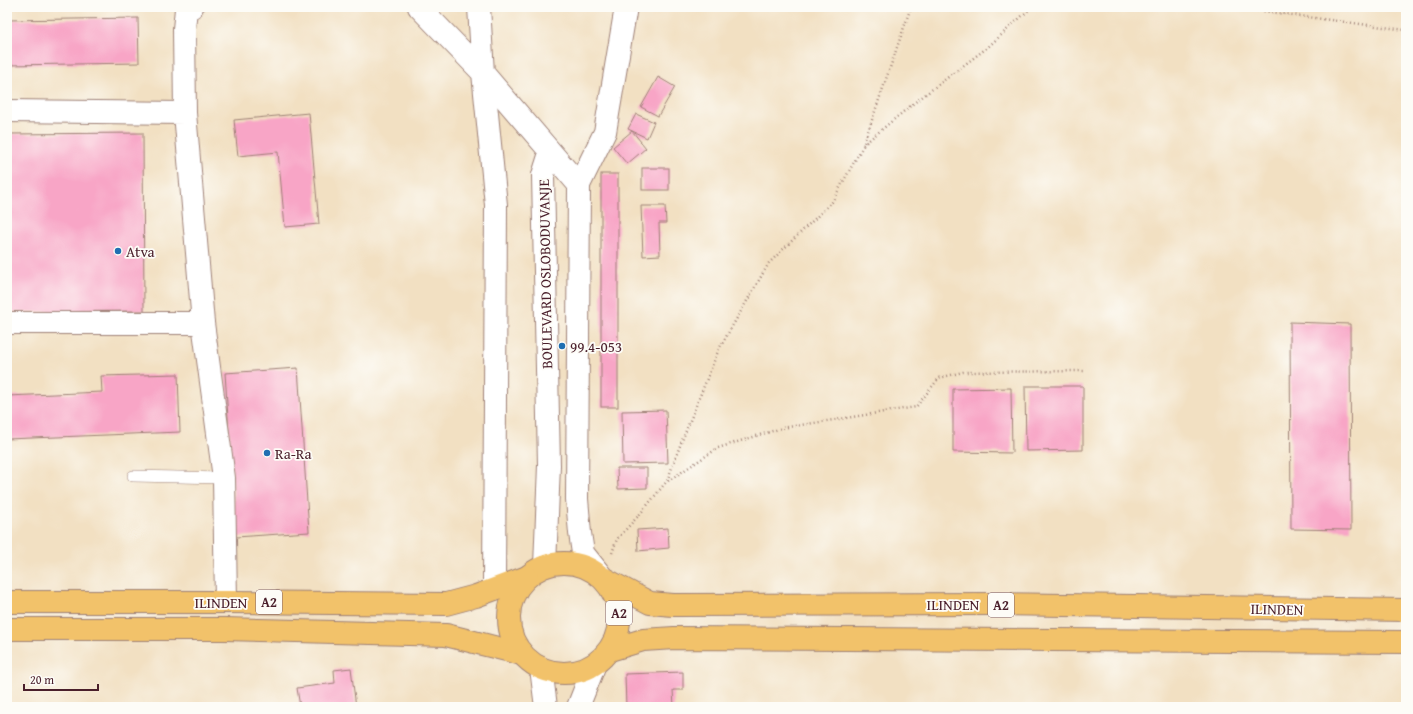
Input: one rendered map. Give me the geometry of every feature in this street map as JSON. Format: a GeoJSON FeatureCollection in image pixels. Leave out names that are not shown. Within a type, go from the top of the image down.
{"type":"FeatureCollection","features":[{"type":"Feature","properties":{"kind":"main road","name":"ILINDEN"},"geometry":{"type":"LineString","coordinates":[[7,602],[446,604],[476,596],[557,563],[569,563],[582,565],[650,603],[673,605],[996,604],[1406,610]]}},
{"type":"Feature","properties":{"kind":"main road","name":"ILINDEN"},"geometry":{"type":"LineString","coordinates":[[536,572],[516,590],[510,606],[509,623],[513,639],[522,654],[530,662],[540,668],[554,673],[569,674],[583,670],[602,657],[643,640],[674,638],[1406,642]]}},
{"type":"Feature","properties":{"kind":"main road","name":"ILINDEN"},"geometry":{"type":"LineString","coordinates":[[602,657],[617,636],[619,621],[618,605],[612,591],[603,578]]}},
{"type":"Feature","properties":{"kind":"main road","name":"ILINDEN"},"geometry":{"type":"LineString","coordinates":[[7,629],[225,629],[446,634],[522,654]]}},
{"type":"Feature","properties":{"kind":"street"},"geometry":{"type":"LineString","coordinates":[[419,7],[483,73],[579,185]]}},
{"type":"Feature","properties":{"kind":"street"},"geometry":{"type":"LineString","coordinates":[[479,7],[483,73],[496,205],[494,589]]}},
{"type":"Feature","properties":{"kind":"street"},"geometry":{"type":"LineString","coordinates":[[603,578],[583,553],[577,499],[579,185],[606,132],[626,7]]}},
{"type":"Feature","properties":{"kind":"street"},"geometry":{"type":"LineString","coordinates":[[187,8],[184,29],[185,113],[203,323],[224,478],[226,602]]}},
{"type":"Feature","properties":{"kind":"street"},"geometry":{"type":"LineString","coordinates":[[7,111],[185,113]]}},
{"type":"Feature","properties":{"kind":"street","name":"BOULEVARD OSLOBODUVANJE"},"geometry":{"type":"LineString","coordinates":[[536,572],[549,465],[543,175],[550,153]]}},
{"type":"Feature","properties":{"kind":"street"},"geometry":{"type":"LineString","coordinates":[[7,323],[203,323]]}},
{"type":"Feature","properties":{"kind":"street"},"geometry":{"type":"LineString","coordinates":[[578,707],[602,657]]}},
{"type":"Feature","properties":{"kind":"street"},"geometry":{"type":"LineString","coordinates":[[540,668],[546,707]]}},
{"type":"Feature","properties":{"kind":"lane"},"geometry":{"type":"LineString","coordinates":[[132,476],[224,478]]}},
{"type":"Feature","properties":{"kind":"path"},"geometry":{"type":"LineString","coordinates":[[667,481],[719,350],[769,263],[832,202],[863,146],[911,7]]}},
{"type":"Feature","properties":{"kind":"path"},"geometry":{"type":"LineString","coordinates":[[863,146],[914,103],[988,47],[1032,7]]}},
{"type":"Feature","properties":{"kind":"path"},"geometry":{"type":"LineString","coordinates":[[1232,7],[1406,30]]}},
{"type":"Feature","properties":{"kind":"path"},"geometry":{"type":"LineString","coordinates":[[603,578],[617,539],[641,513],[667,481],[718,448],[782,428],[916,407],[939,378],[963,372],[1084,371]]}},
{"type":"Feature","properties":{"kind":"building"},"geometry":{"type":"Polygon","coordinates":[[[138,18],[139,63],[7,65],[7,20],[138,18]]]}},
{"type":"Feature","properties":{"kind":"building"},"geometry":{"type":"Polygon","coordinates":[[[658,77],[675,87],[658,116],[641,107],[658,77]]]}},
{"type":"Feature","properties":{"kind":"building"},"geometry":{"type":"Polygon","coordinates":[[[309,113],[319,224],[285,227],[278,152],[238,156],[234,120],[309,113]]]}},
{"type":"Feature","properties":{"kind":"building"},"geometry":{"type":"Polygon","coordinates":[[[636,114],[654,122],[647,138],[628,129],[636,114]]]}},
{"type":"Feature","properties":{"kind":"building"},"geometry":{"type":"Polygon","coordinates":[[[632,131],[646,148],[627,164],[613,147],[632,131]]]}},
{"type":"Feature","properties":{"kind":"building"},"geometry":{"type":"Polygon","coordinates":[[[143,133],[144,311],[7,312],[7,134],[143,133]]]}},
{"type":"Feature","properties":{"kind":"building"},"geometry":{"type":"Polygon","coordinates":[[[642,168],[669,168],[669,190],[642,190],[642,168]]]}},
{"type":"Feature","properties":{"kind":"building"},"geometry":{"type":"Polygon","coordinates":[[[601,174],[618,174],[618,407],[601,407],[601,174]]]}},
{"type":"Feature","properties":{"kind":"building"},"geometry":{"type":"Polygon","coordinates":[[[641,206],[665,206],[666,223],[659,223],[660,255],[643,256],[641,206]]]}},
{"type":"Feature","properties":{"kind":"building"},"geometry":{"type":"Polygon","coordinates":[[[1290,322],[1350,324],[1351,530],[1291,529],[1290,322]]]}},
{"type":"Feature","properties":{"kind":"building","name":"Ra-Ra"},"geometry":{"type":"Polygon","coordinates":[[[298,368],[309,532],[236,537],[225,373],[298,368]]]}},
{"type":"Feature","properties":{"kind":"building"},"geometry":{"type":"Polygon","coordinates":[[[178,374],[180,432],[7,439],[7,396],[102,392],[101,376],[178,374]]]}},
{"type":"Feature","properties":{"kind":"building"},"geometry":{"type":"Polygon","coordinates":[[[1025,386],[1083,386],[1083,450],[1026,451],[1025,386]]]}},
{"type":"Feature","properties":{"kind":"building"},"geometry":{"type":"Polygon","coordinates":[[[1011,388],[1012,453],[953,452],[953,389],[1011,388]]]}},
{"type":"Feature","properties":{"kind":"building"},"geometry":{"type":"Polygon","coordinates":[[[666,410],[668,463],[623,464],[622,411],[666,410]]]}},
{"type":"Feature","properties":{"kind":"building"},"geometry":{"type":"Polygon","coordinates":[[[617,468],[647,468],[647,488],[618,489],[617,468]]]}},
{"type":"Feature","properties":{"kind":"building"},"geometry":{"type":"Polygon","coordinates":[[[668,528],[669,548],[638,551],[637,530],[668,528]]]}},
{"type":"Feature","properties":{"kind":"building"},"geometry":{"type":"Polygon","coordinates":[[[351,668],[356,707],[300,707],[297,688],[335,683],[334,670],[351,668]]]}},
{"type":"Feature","properties":{"kind":"building"},"geometry":{"type":"Polygon","coordinates":[[[683,672],[683,690],[673,690],[674,707],[626,707],[625,674],[683,672]]]}},
{"type":"Feature","properties":{"kind":"place","name":"Atva"},"geometry":{"type":"Point","coordinates":[118,251]}},
{"type":"Feature","properties":{"kind":"place","name":"99.4-053"},"geometry":{"type":"Point","coordinates":[562,346]}},
{"type":"Feature","properties":{"kind":"place","name":"Ra-Ra"},"geometry":{"type":"Point","coordinates":[267,453]}}]}
